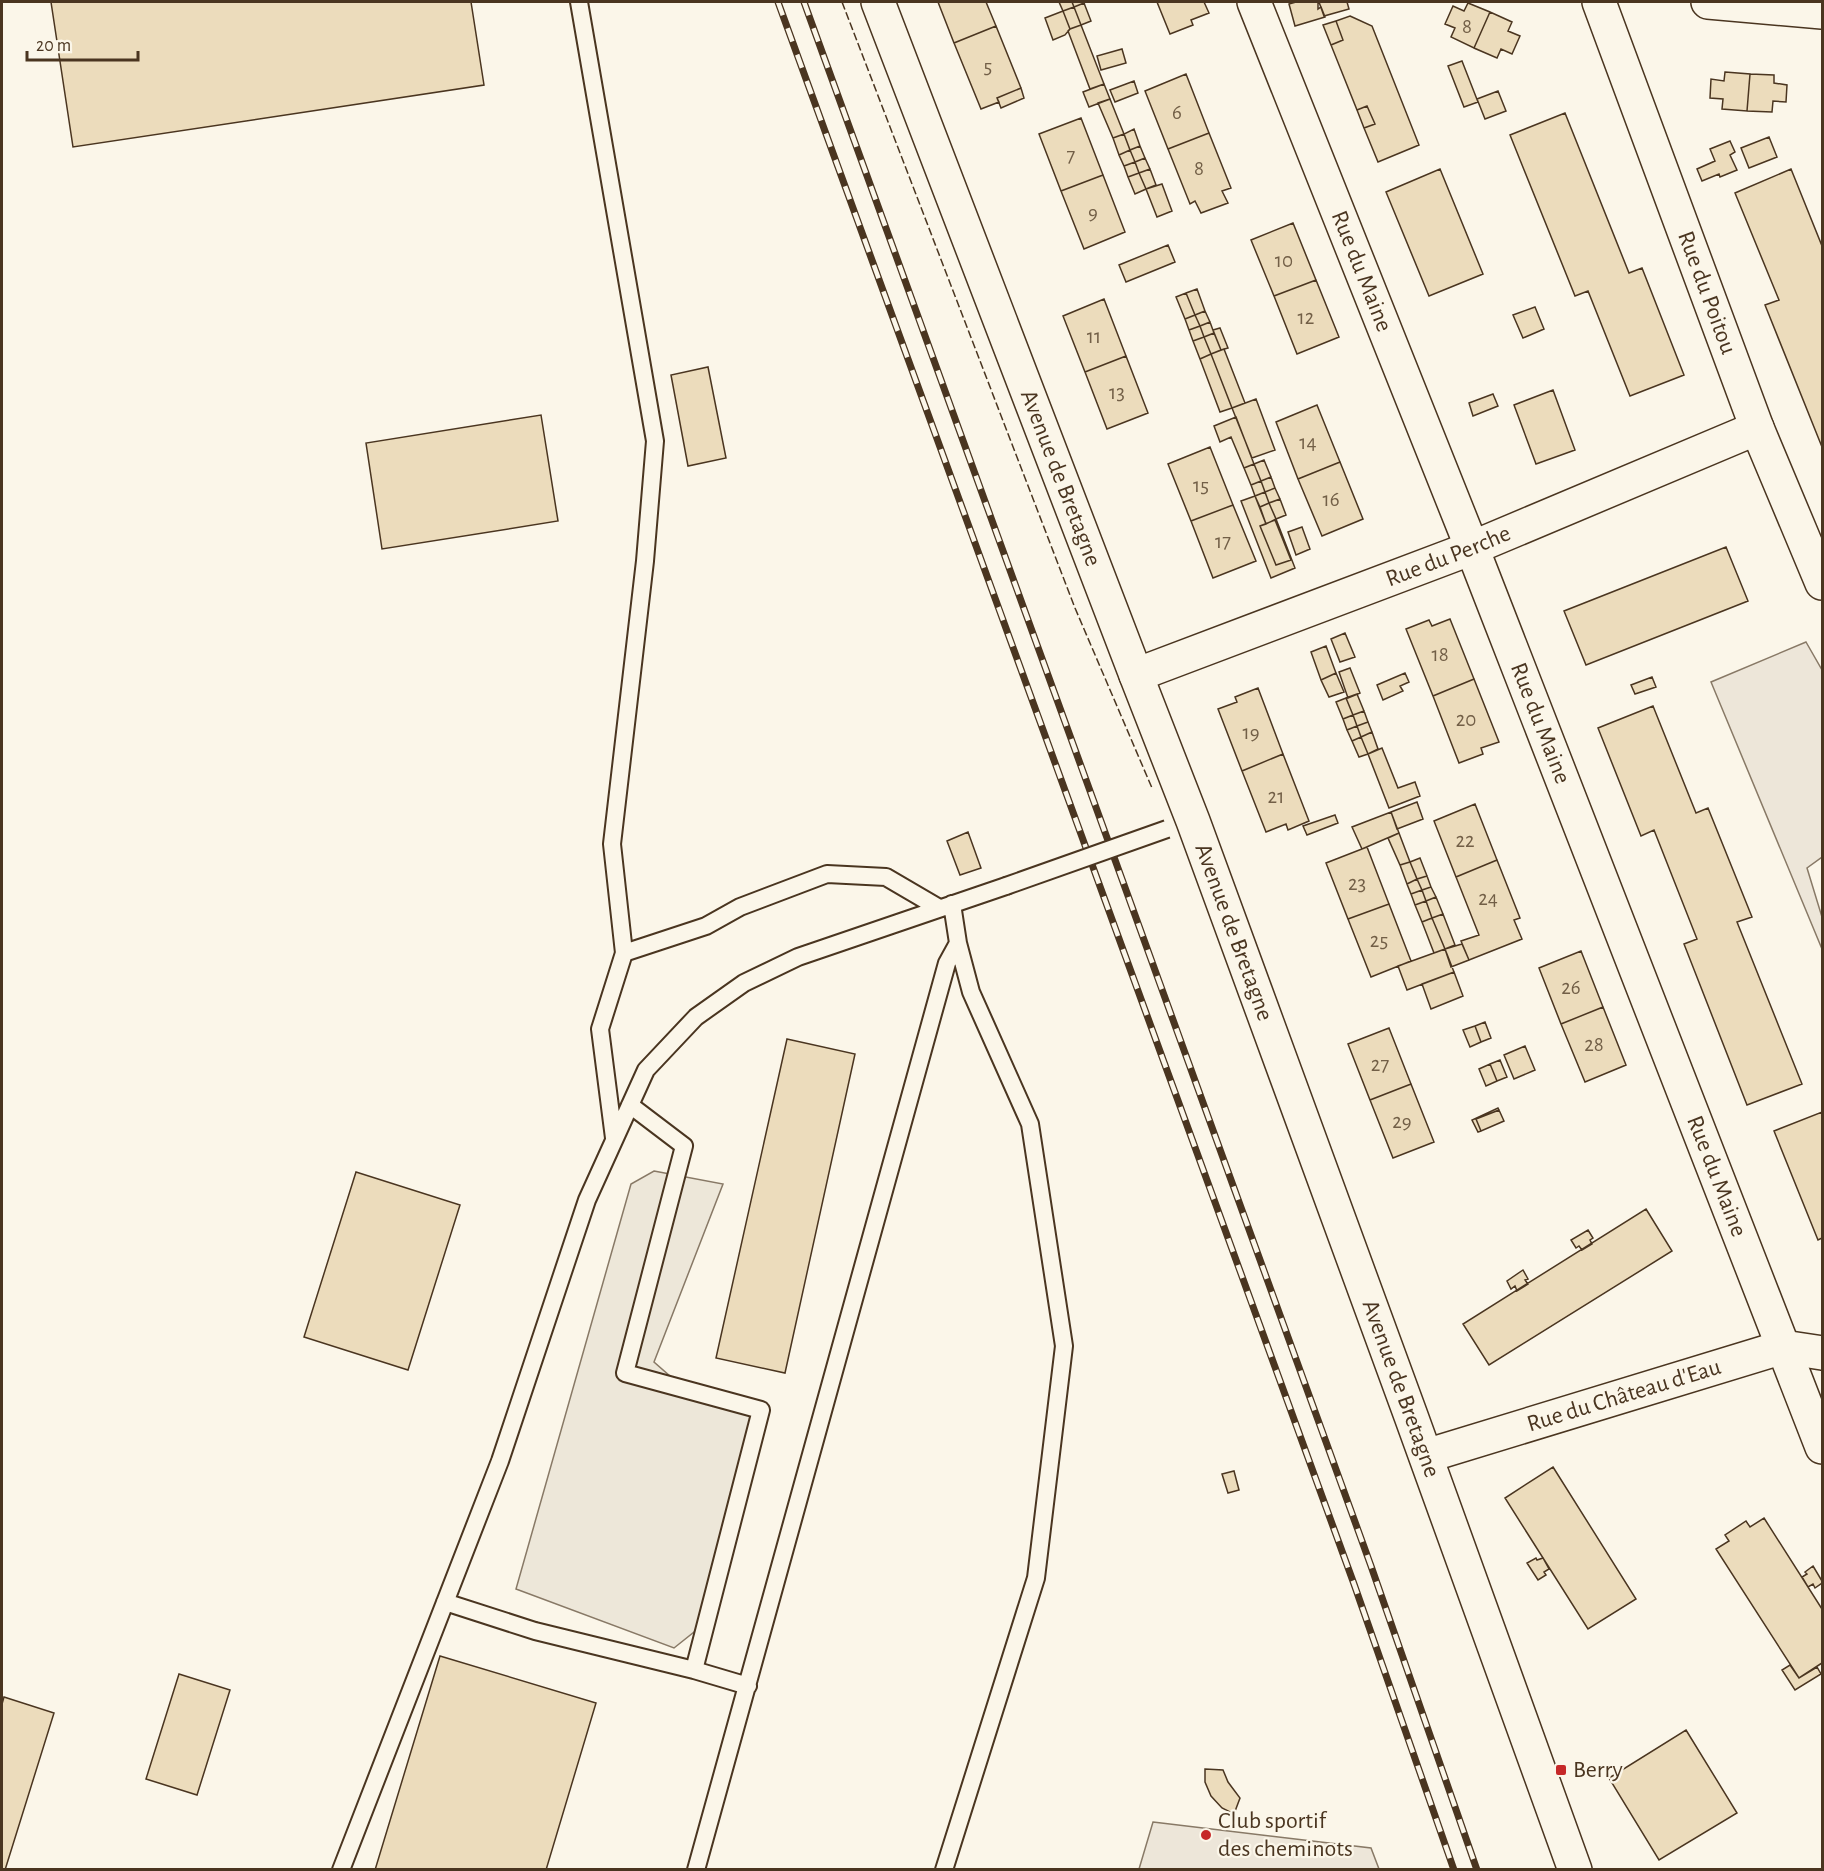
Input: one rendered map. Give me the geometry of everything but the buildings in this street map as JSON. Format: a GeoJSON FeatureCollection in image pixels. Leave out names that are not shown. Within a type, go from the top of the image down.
{"type":"FeatureCollection","features":[{"type":"Feature","properties":{"kind":"street","name":"Avenue de Bretagne"},"geometry":{"type":"LineString","coordinates":[[878,2],[1136,675],[1180,825],[1426,1456],[1575,1869]]}},
{"type":"Feature","properties":{"kind":"street","name":"Rue du Maine"},"geometry":{"type":"LineString","coordinates":[[1254,2],[1472,548],[1822,1447]]}},
{"type":"Feature","properties":{"kind":"street","name":"Rue du Poitou"},"geometry":{"type":"LineString","coordinates":[[1599,2],[1757,428],[1822,583]]}},
{"type":"Feature","properties":{"kind":"street"},"geometry":{"type":"LineString","coordinates":[[1708,2],[1822,12]]}},
{"type":"Feature","properties":{"kind":"street","name":"Rue du Perche"},"geometry":{"type":"LineString","coordinates":[[1136,675],[1472,548],[1757,428]]}},
{"type":"Feature","properties":{"kind":"street","name":"Rue du Château d'Eau"},"geometry":{"type":"LineString","coordinates":[[1426,1456],[1783,1347],[1822,1353]]}},
{"type":"Feature","properties":{"kind":"lane"},"geometry":{"type":"LineString","coordinates":[[579,2],[655,441],[645,561],[612,844],[624,953],[600,1029],[615,1140]]}},
{"type":"Feature","properties":{"kind":"lane"},"geometry":{"type":"LineString","coordinates":[[341,1869],[500,1461],[588,1200],[646,1070],[696,1017],[744,983],[798,957],[1180,825]]}},
{"type":"Feature","properties":{"kind":"lane"},"geometry":{"type":"LineString","coordinates":[[624,953],[706,926],[740,907],[827,874],[886,877],[946,906],[971,992],[1030,1124],[1064,1346],[1036,1578],[944,1869]]}},
{"type":"Feature","properties":{"kind":"lane"},"geometry":{"type":"LineString","coordinates":[[696,1869],[947,963],[958,943]]}},
{"type":"Feature","properties":{"kind":"lane"},"geometry":{"type":"LineString","coordinates":[[630,1105],[684,1146],[625,1373],[761,1410],[694,1670]]}},
{"type":"Feature","properties":{"kind":"lane"},"geometry":{"type":"LineString","coordinates":[[445,1602],[535,1631],[694,1670],[747,1686]]}},
{"type":"Feature","properties":{"kind":"shaded area"},"geometry":{"type":"Polygon","coordinates":[[[1806,642],[1822,670],[1822,857],[1807,868],[1822,917],[1822,949],[1711,682],[1806,642]]]}},
{"type":"Feature","properties":{"kind":"shaded area"},"geometry":{"type":"Polygon","coordinates":[[[654,1171],[723,1184],[654,1362],[686,1390],[760,1414],[704,1624],[674,1648],[516,1589],[631,1184],[654,1171]]]}},
{"type":"Feature","properties":{"kind":"shaded area","name":"Club sportif des cheminots"},"geometry":{"type":"Polygon","coordinates":[[[1153,1822],[1371,1848],[1379,1869],[1139,1869],[1153,1822]]]}},
{"type":"Feature","properties":{"kind":"railway"},"geometry":{"type":"LineString","coordinates":[[778,2],[1354,1584],[1454,1870]]}},
{"type":"Feature","properties":{"kind":"railway"},"geometry":{"type":"LineString","coordinates":[[804,2],[1371,1566],[1477,1870]]}},
{"type":"Feature","properties":{"kind":"fence"},"geometry":{"type":"LineString","coordinates":[[842,2],[1075,608],[1152,788]]}},
{"type":"Feature","properties":{"kind":"place","name":"Berry"},"geometry":{"type":"Point","coordinates":[1561,1770]}},
{"type":"Feature","properties":{"kind":"place","name":"Club sportif des cheminots"},"geometry":{"type":"Point","coordinates":[1206,1835]}}]}
